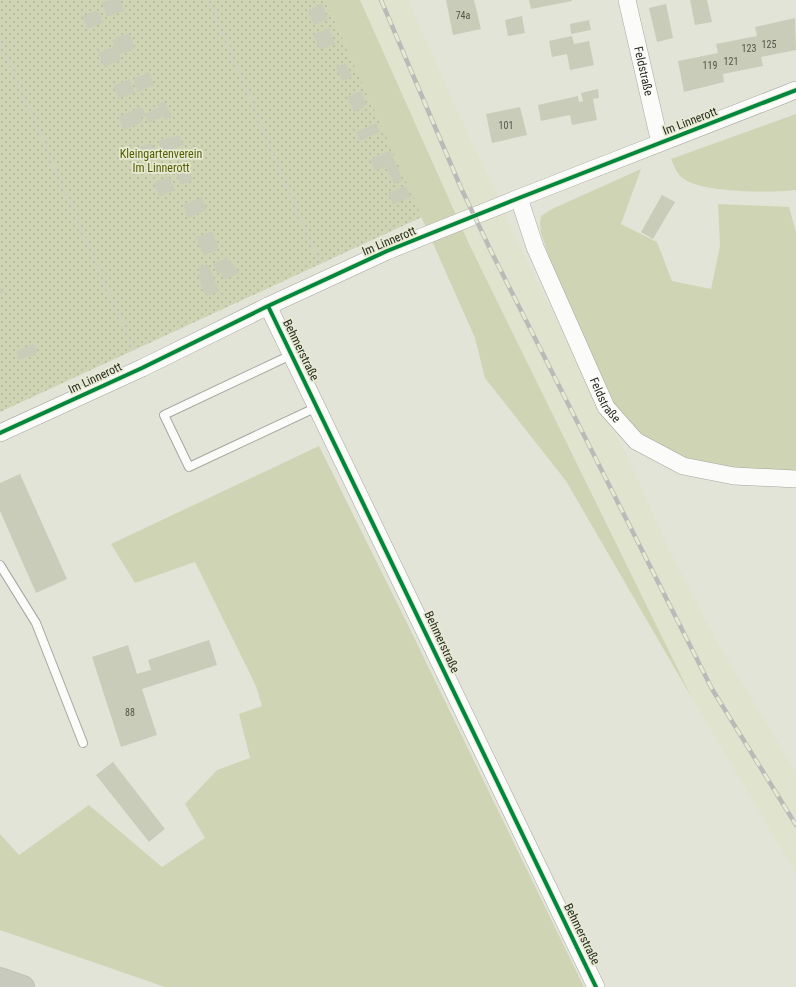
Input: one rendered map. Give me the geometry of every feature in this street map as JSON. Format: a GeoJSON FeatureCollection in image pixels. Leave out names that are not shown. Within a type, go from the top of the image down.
{"type":"FeatureCollection","features":[{"type":"Feature","properties":{"kind":"highway"},"geometry":{"type":"LineString","coordinates":[[0,978],[23,987]]}},
{"type":"Feature","properties":{"kind":"street","name":"Feldstraße"},"geometry":{"type":"LineString","coordinates":[[627,0],[660,143]]}},
{"type":"Feature","properties":{"kind":"street","name":"Im Linnerott"},"geometry":{"type":"LineString","coordinates":[[0,433],[142,368],[268,306],[387,251],[796,90]]}},
{"type":"Feature","properties":{"kind":"street","name":"Feldstraße"},"geometry":{"type":"LineString","coordinates":[[519,198],[535,247],[606,407],[636,441],[683,466],[734,476],[796,479]]}},
{"type":"Feature","properties":{"kind":"street","name":"Behmerstraße"},"geometry":{"type":"LineString","coordinates":[[268,306],[596,987]]}},
{"type":"Feature","properties":{"kind":"lane"},"geometry":{"type":"LineString","coordinates":[[292,355],[164,416],[189,467],[317,407]]}},
{"type":"Feature","properties":{"kind":"lane"},"geometry":{"type":"LineString","coordinates":[[0,565],[36,623],[83,743]]}},
{"type":"Feature","properties":{"kind":"path"},"geometry":{"type":"LineString","coordinates":[[209,0],[326,279]]}},
{"type":"Feature","properties":{"kind":"path"},"geometry":{"type":"LineString","coordinates":[[0,40],[142,368]]}},
{"type":"Feature","properties":{"kind":"shaded area"},"geometry":{"type":"Polygon","coordinates":[[[360,0],[408,0],[468,134],[494,186],[509,224],[594,396],[628,458],[671,553],[718,643],[796,772],[796,874],[692,698],[469,244],[360,0]]]}},
{"type":"Feature","properties":{"kind":"green space","name":"Kleingartenverein Im Linnerott"},"geometry":{"type":"Polygon","coordinates":[[[0,0],[325,0],[422,217],[0,412],[0,0]]]}},
{"type":"Feature","properties":{"kind":"green space"},"geometry":{"type":"Polygon","coordinates":[[[325,0],[360,0],[469,244],[692,698],[566,481],[485,378],[475,338],[325,0]]]}},
{"type":"Feature","properties":{"kind":"green space"},"geometry":{"type":"Polygon","coordinates":[[[796,114],[796,190],[755,192],[721,189],[693,184],[679,175],[671,159],[796,114]]]}},
{"type":"Feature","properties":{"kind":"green space"},"geometry":{"type":"Polygon","coordinates":[[[641,169],[621,224],[657,242],[672,281],[711,289],[720,246],[718,204],[789,207],[796,232],[796,474],[781,474],[695,463],[638,435],[607,396],[563,298],[541,233],[541,216],[552,209],[641,169]]]}},
{"type":"Feature","properties":{"kind":"green space"},"geometry":{"type":"Polygon","coordinates":[[[319,446],[584,987],[165,987],[0,930],[0,834],[19,855],[89,805],[162,867],[205,838],[185,804],[217,770],[250,758],[239,714],[262,706],[256,686],[195,562],[135,583],[111,544],[319,446]]]}},
{"type":"Feature","properties":{"kind":"building"},"geometry":{"type":"Polygon","coordinates":[[[110,0],[120,0],[124,10],[107,17],[102,3],[110,0]]]}},
{"type":"Feature","properties":{"kind":"building"},"geometry":{"type":"Polygon","coordinates":[[[446,0],[474,0],[481,29],[453,35],[446,0]]]}},
{"type":"Feature","properties":{"kind":"building"},"geometry":{"type":"Polygon","coordinates":[[[529,0],[572,0],[572,1],[531,9],[529,0]]]}},
{"type":"Feature","properties":{"kind":"building"},"geometry":{"type":"Polygon","coordinates":[[[690,0],[707,0],[712,22],[695,25],[690,0]]]}},
{"type":"Feature","properties":{"kind":"building"},"geometry":{"type":"Polygon","coordinates":[[[322,4],[328,19],[314,25],[308,10],[322,4]]]}},
{"type":"Feature","properties":{"kind":"building"},"geometry":{"type":"Polygon","coordinates":[[[666,4],[673,38],[657,42],[649,8],[666,4]]]}},
{"type":"Feature","properties":{"kind":"building"},"geometry":{"type":"Polygon","coordinates":[[[98,10],[103,23],[87,29],[82,16],[98,10]]]}},
{"type":"Feature","properties":{"kind":"building"},"geometry":{"type":"Polygon","coordinates":[[[522,16],[525,33],[508,36],[505,20],[522,16]]]}},
{"type":"Feature","properties":{"kind":"building"},"geometry":{"type":"Polygon","coordinates":[[[795,18],[796,50],[761,57],[763,66],[723,74],[724,82],[684,92],[678,61],[718,53],[716,44],[757,36],[755,27],[795,18]]]}},
{"type":"Feature","properties":{"kind":"building"},"geometry":{"type":"Polygon","coordinates":[[[589,20],[591,30],[571,34],[570,24],[589,20]]]}},
{"type":"Feature","properties":{"kind":"building"},"geometry":{"type":"Polygon","coordinates":[[[329,28],[335,44],[320,50],[313,35],[329,28]]]}},
{"type":"Feature","properties":{"kind":"building"},"geometry":{"type":"Polygon","coordinates":[[[129,33],[135,48],[119,55],[121,60],[104,67],[98,53],[114,46],[112,40],[129,33]]]}},
{"type":"Feature","properties":{"kind":"building"},"geometry":{"type":"Polygon","coordinates":[[[572,36],[574,44],[589,41],[594,65],[570,70],[567,54],[552,57],[549,41],[572,36]]]}},
{"type":"Feature","properties":{"kind":"building"},"geometry":{"type":"Polygon","coordinates":[[[346,63],[352,77],[342,81],[336,67],[346,63]]]}},
{"type":"Feature","properties":{"kind":"building"},"geometry":{"type":"Polygon","coordinates":[[[149,72],[154,85],[138,92],[133,79],[149,72]]]}},
{"type":"Feature","properties":{"kind":"building"},"geometry":{"type":"Polygon","coordinates":[[[130,79],[135,92],[119,99],[113,86],[130,79]]]}},
{"type":"Feature","properties":{"kind":"building"},"geometry":{"type":"Polygon","coordinates":[[[598,89],[599,98],[593,99],[597,120],[572,125],[570,115],[541,121],[538,105],[578,96],[579,102],[583,101],[581,93],[598,89]]]}},
{"type":"Feature","properties":{"kind":"building"},"geometry":{"type":"Polygon","coordinates":[[[361,91],[367,105],[354,112],[347,97],[361,91]]]}},
{"type":"Feature","properties":{"kind":"building"},"geometry":{"type":"Polygon","coordinates":[[[165,101],[172,118],[165,120],[163,116],[149,123],[146,116],[141,118],[143,122],[124,130],[118,117],[141,107],[145,114],[159,107],[158,104],[165,101]]]}},
{"type":"Feature","properties":{"kind":"building"},"geometry":{"type":"Polygon","coordinates":[[[520,107],[527,135],[492,143],[486,114],[520,107]]]}},
{"type":"Feature","properties":{"kind":"building"},"geometry":{"type":"Polygon","coordinates":[[[376,123],[380,132],[360,141],[356,132],[376,123]]]}},
{"type":"Feature","properties":{"kind":"building"},"geometry":{"type":"Polygon","coordinates":[[[179,135],[183,145],[163,154],[158,142],[171,136],[172,138],[179,135]]]}},
{"type":"Feature","properties":{"kind":"building"},"geometry":{"type":"Polygon","coordinates":[[[152,143],[158,157],[146,161],[140,147],[152,143]]]}},
{"type":"Feature","properties":{"kind":"building"},"geometry":{"type":"Polygon","coordinates":[[[390,150],[403,180],[394,184],[386,167],[375,171],[370,160],[390,150]]]}},
{"type":"Feature","properties":{"kind":"building"},"geometry":{"type":"Polygon","coordinates":[[[186,163],[193,180],[181,185],[176,173],[173,173],[171,170],[186,163]]]}},
{"type":"Feature","properties":{"kind":"building"},"geometry":{"type":"Polygon","coordinates":[[[169,176],[175,190],[159,197],[154,183],[169,176]]]}},
{"type":"Feature","properties":{"kind":"building"},"geometry":{"type":"Polygon","coordinates":[[[406,186],[411,197],[393,205],[388,193],[406,186]]]}},
{"type":"Feature","properties":{"kind":"building"},"geometry":{"type":"Polygon","coordinates":[[[662,195],[675,202],[653,239],[641,232],[662,195]]]}},
{"type":"Feature","properties":{"kind":"building"},"geometry":{"type":"Polygon","coordinates":[[[202,197],[207,210],[188,218],[183,205],[202,197]]]}},
{"type":"Feature","properties":{"kind":"building"},"geometry":{"type":"Polygon","coordinates":[[[212,231],[219,249],[204,256],[196,238],[212,231]]]}},
{"type":"Feature","properties":{"kind":"building"},"geometry":{"type":"Polygon","coordinates":[[[227,257],[233,265],[234,264],[239,273],[224,280],[221,273],[218,274],[213,264],[227,257]]]}},
{"type":"Feature","properties":{"kind":"building"},"geometry":{"type":"Polygon","coordinates":[[[208,264],[219,291],[207,296],[200,284],[198,275],[201,274],[198,268],[208,264]]]}},
{"type":"Feature","properties":{"kind":"building"},"geometry":{"type":"Polygon","coordinates":[[[0,285],[3,292],[0,294],[0,285]]]}},
{"type":"Feature","properties":{"kind":"building"},"geometry":{"type":"Polygon","coordinates":[[[34,344],[37,351],[35,354],[19,360],[16,351],[34,344]]]}},
{"type":"Feature","properties":{"kind":"building"},"geometry":{"type":"Polygon","coordinates":[[[20,474],[67,579],[36,593],[0,511],[0,483],[20,474]]]}},
{"type":"Feature","properties":{"kind":"building"},"geometry":{"type":"Polygon","coordinates":[[[209,640],[217,665],[142,689],[157,735],[121,747],[92,657],[128,645],[137,674],[151,670],[148,660],[209,640]]]}},
{"type":"Feature","properties":{"kind":"building"},"geometry":{"type":"Polygon","coordinates":[[[113,762],[165,829],[149,842],[96,775],[113,762]]]}},
{"type":"Feature","properties":{"kind":"railway"},"geometry":{"type":"LineString","coordinates":[[381,0],[461,188],[491,251],[712,689],[796,825]]}},
{"type":"Feature","properties":{"kind":"cycle path"},"geometry":{"type":"LineString","coordinates":[[0,433],[142,368],[268,306],[387,251],[796,90]]}},
{"type":"Feature","properties":{"kind":"cycle path"},"geometry":{"type":"LineString","coordinates":[[268,306],[596,987]]}}]}
